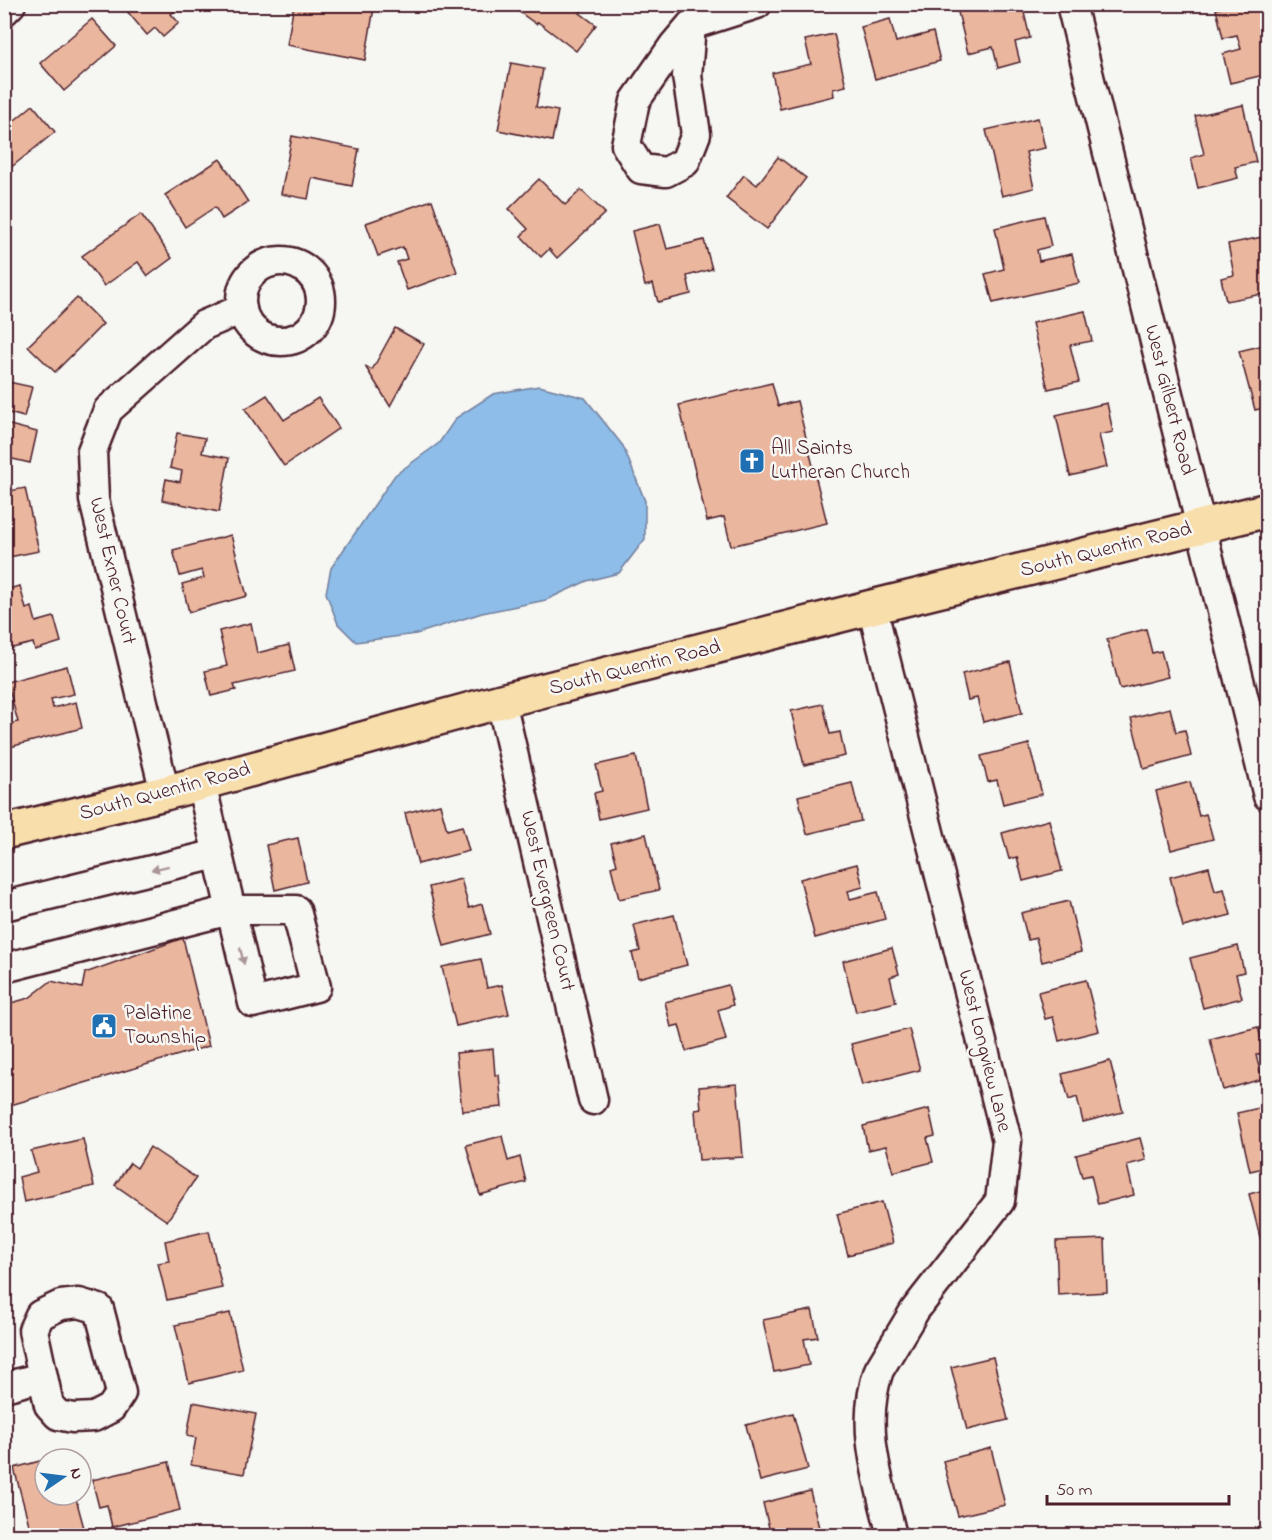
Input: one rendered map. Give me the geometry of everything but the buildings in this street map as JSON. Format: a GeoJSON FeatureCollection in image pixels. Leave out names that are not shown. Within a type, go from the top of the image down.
{"type":"FeatureCollection","features":[{"type":"Feature","properties":{"kind":"main road","name":"South Quentin Road"},"geometry":{"type":"LineString","coordinates":[[4,832],[165,793],[501,701],[1268,510]]}},
{"type":"Feature","properties":{"kind":"street"},"geometry":{"type":"LineString","coordinates":[[4,11],[11,4]]}},
{"type":"Feature","properties":{"kind":"street"},"geometry":{"type":"LineString","coordinates":[[692,25],[757,4]]}},
{"type":"Feature","properties":{"kind":"street","name":"West Gilbert Road"},"geometry":{"type":"LineString","coordinates":[[1071,4],[1268,796]]}},
{"type":"Feature","properties":{"kind":"street","name":"West Exner Court"},"geometry":{"type":"LineString","coordinates":[[165,793],[93,500],[92,451],[108,410],[204,325],[242,309]]}},
{"type":"Feature","properties":{"kind":"street","name":"West Longview Lane"},"geometry":{"type":"LineString","coordinates":[[872,607],[1007,1141],[1000,1201],[915,1310],[879,1370],[876,1380],[870,1434],[873,1457],[892,1536]]}},
{"type":"Feature","properties":{"kind":"street","name":"West Evergreen Court"},"geometry":{"type":"LineString","coordinates":[[501,701],[593,1100]]}},
{"type":"Feature","properties":{"kind":"street"},"geometry":{"type":"LineString","coordinates":[[4,968],[230,910],[296,910],[316,987],[253,1003],[230,910],[201,783]]}},
{"type":"Feature","properties":{"kind":"street"},"geometry":{"type":"LineString","coordinates":[[4,906],[217,854]]}},
{"type":"Feature","properties":{"kind":"street"},"geometry":{"type":"LineString","coordinates":[[4,1386],[42,1377]]}},
{"type":"Feature","properties":{"kind":"water"},"geometry":{"type":"Polygon","coordinates":[[[539,386],[585,398],[623,446],[645,501],[645,539],[619,573],[587,581],[546,600],[482,613],[416,634],[356,642],[338,624],[326,593],[331,568],[395,475],[439,443],[456,418],[493,394],[539,386]]]}},
{"type":"Feature","properties":{"kind":"place","name":"All Saints Lutheran Church"},"geometry":{"type":"Point","coordinates":[752,461]}},
{"type":"Feature","properties":{"kind":"place","name":"Palatine Township"},"geometry":{"type":"Point","coordinates":[104,1026]}}]}
